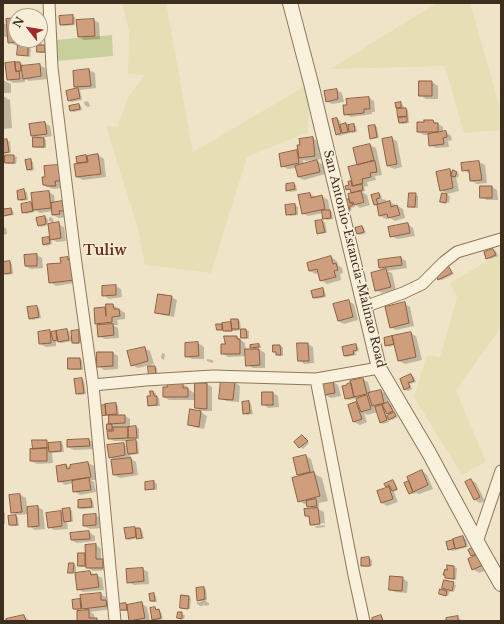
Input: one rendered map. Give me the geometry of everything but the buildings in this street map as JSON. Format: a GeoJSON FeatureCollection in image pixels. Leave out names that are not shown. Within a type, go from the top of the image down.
{"type":"FeatureCollection","features":[{"type":"Feature","properties":{"kind":"street"},"geometry":{"type":"LineString","coordinates":[[49,3],[52,68],[75,256],[93,386],[116,621]]}},
{"type":"Feature","properties":{"kind":"street","name":"San Antonio-Estancia-Malinao Road"},"geometry":{"type":"LineString","coordinates":[[290,3],[311,83],[379,368],[429,453],[501,584]]}},
{"type":"Feature","properties":{"kind":"street"},"geometry":{"type":"LineString","coordinates":[[364,306],[422,284],[444,262],[457,252],[501,239]]}},
{"type":"Feature","properties":{"kind":"street"},"geometry":{"type":"LineString","coordinates":[[93,386],[146,380],[213,376],[316,379],[379,368]]}},
{"type":"Feature","properties":{"kind":"street"},"geometry":{"type":"LineString","coordinates":[[316,379],[364,621]]}},
{"type":"Feature","properties":{"kind":"street"},"geometry":{"type":"LineString","coordinates":[[477,542],[501,471]]}},
{"type":"Feature","properties":{"kind":"shaded area"},"geometry":{"type":"Polygon","coordinates":[[[122,3],[166,3],[193,152],[309,84],[308,132],[247,157],[211,273],[145,265],[138,229],[106,126],[117,127],[129,96],[145,75],[128,74],[129,31],[122,3]]]}},
{"type":"Feature","properties":{"kind":"shaded area"},"geometry":{"type":"Polygon","coordinates":[[[437,3],[470,3],[501,111],[501,130],[464,133],[445,66],[330,69],[437,3]]]}},
{"type":"Feature","properties":{"kind":"shaded area"},"geometry":{"type":"Polygon","coordinates":[[[501,253],[501,327],[456,390],[486,462],[462,475],[414,397],[427,355],[440,357],[457,297],[450,283],[501,253]]]}},
{"type":"Feature","properties":{"kind":"green space"},"geometry":{"type":"Polygon","coordinates":[[[112,35],[113,56],[57,61],[55,40],[112,35]]]}},
{"type":"Feature","properties":{"kind":"district","name":"Tuliw"},"geometry":{"type":"Point","coordinates":[105,251]}}]}
